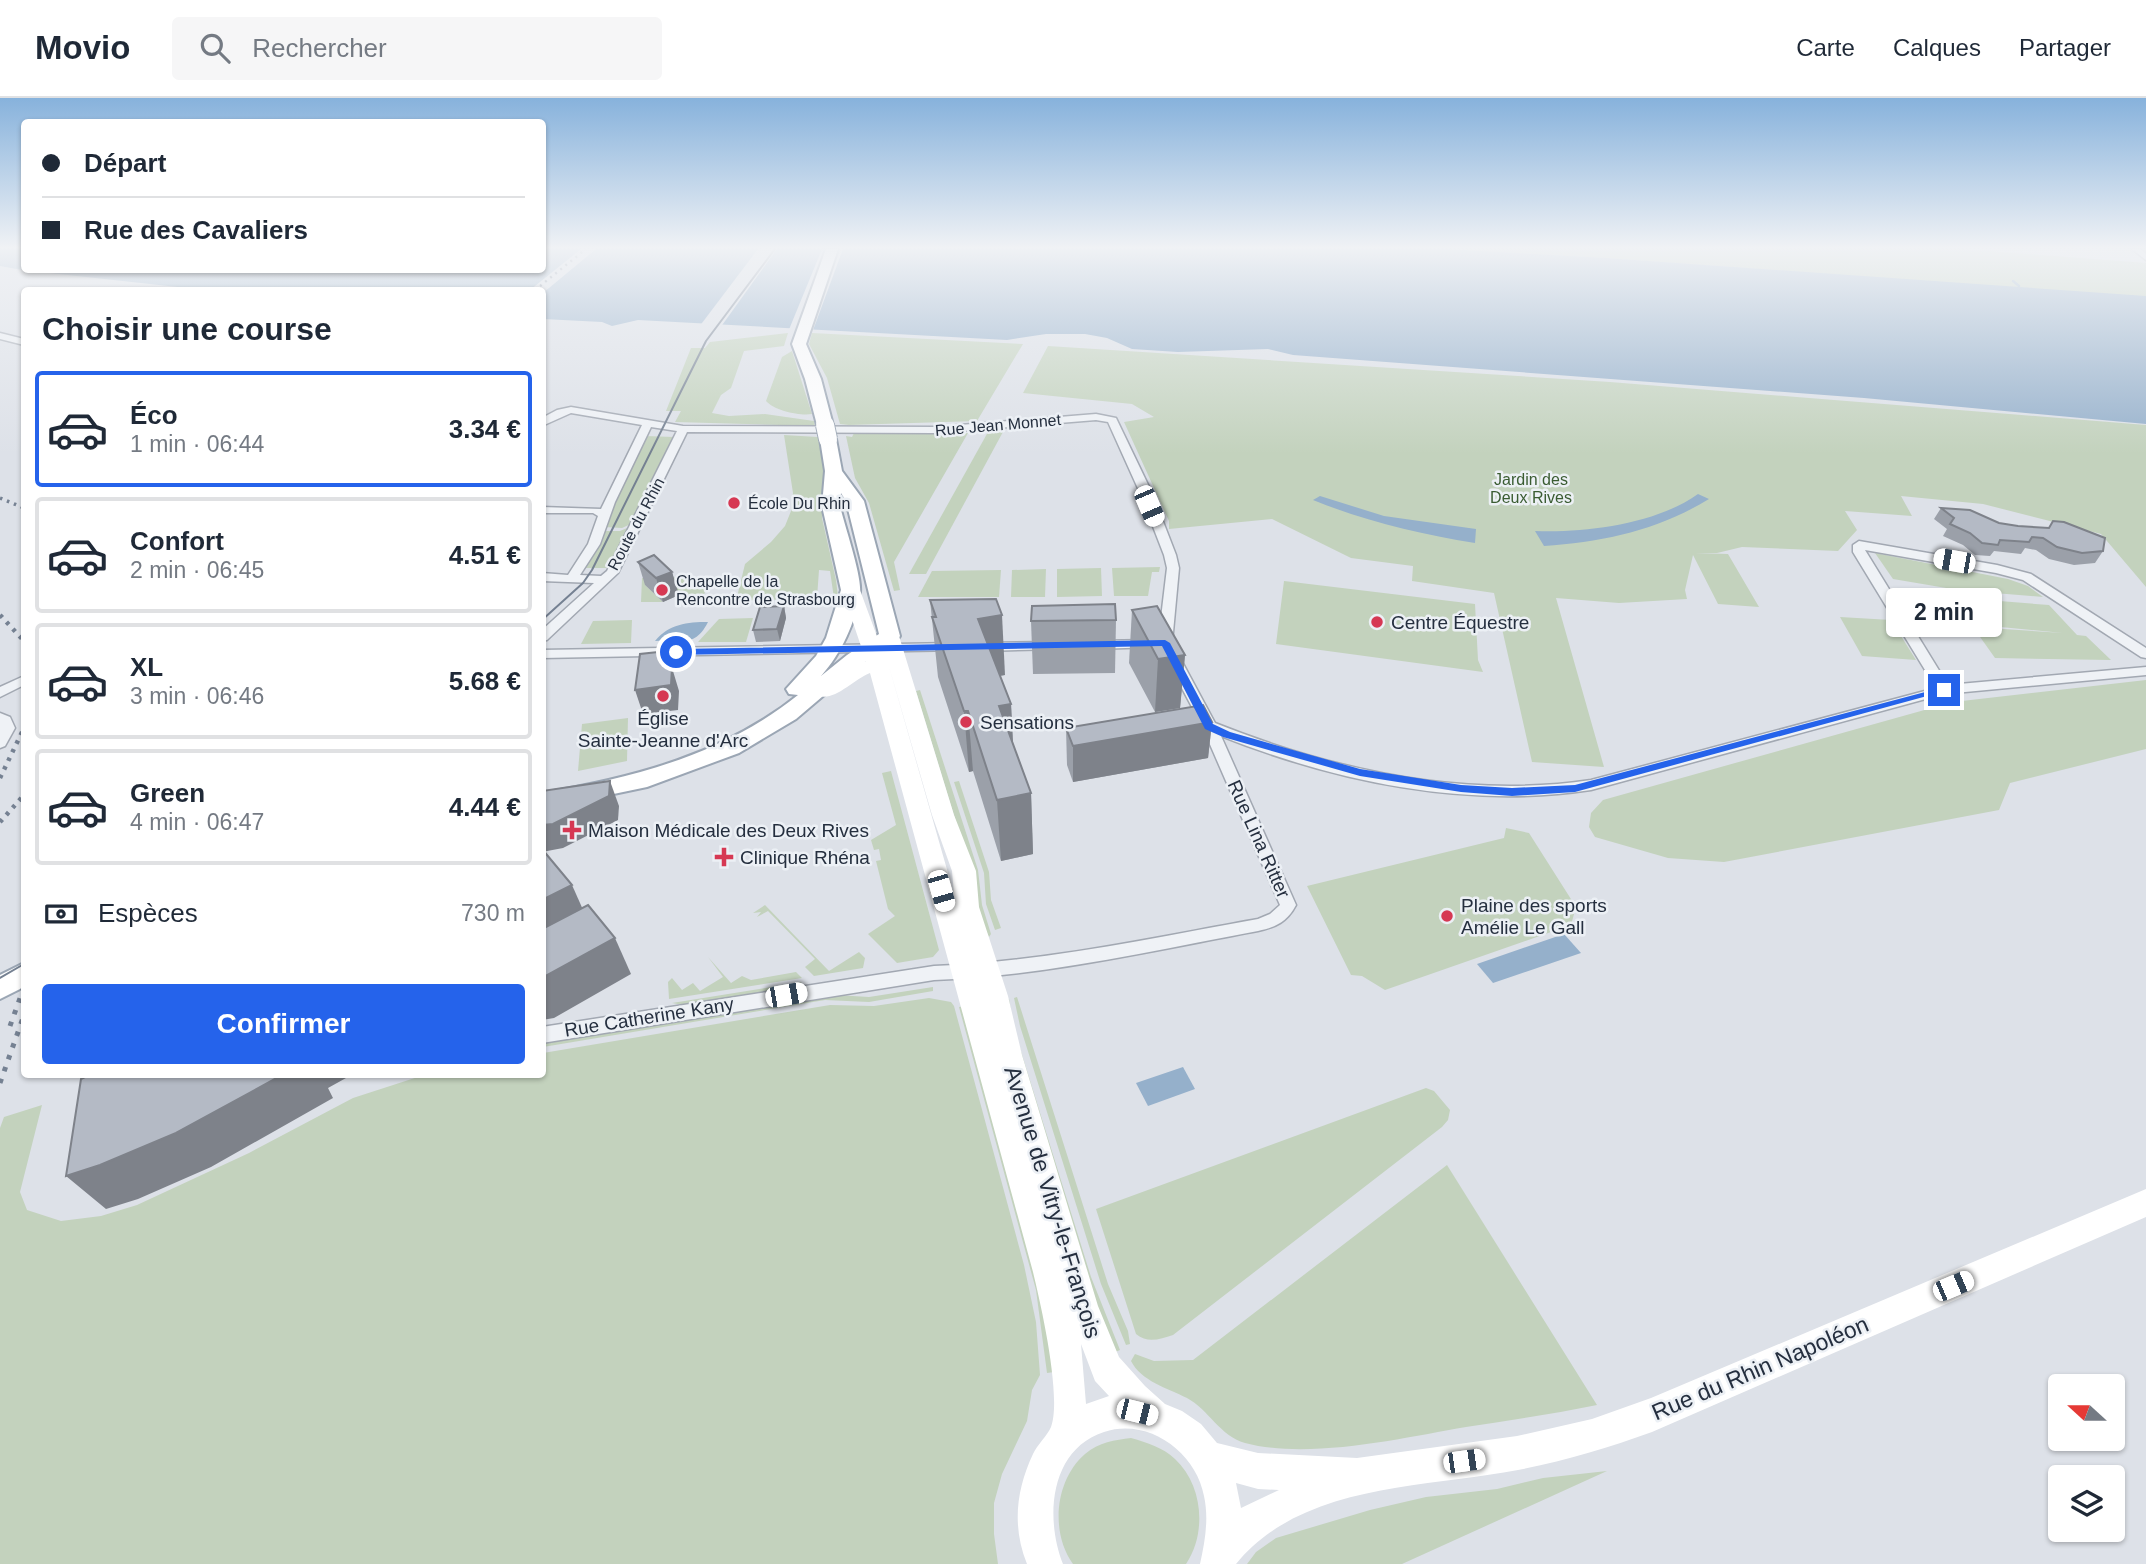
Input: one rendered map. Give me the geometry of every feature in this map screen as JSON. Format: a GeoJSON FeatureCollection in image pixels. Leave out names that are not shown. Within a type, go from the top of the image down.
{"type":"FeatureCollection","features":[{"type":"Feature","properties":{"kind":"main road"},"geometry":{"type":"LineString","coordinates":[[546,787],[627,773],[726,739],[790,697],[819,667],[830,649],[840,628],[851,590],[831,506],[834,471],[827,432],[813,379],[800,348],[808,317]]}},
{"type":"Feature","properties":{"kind":"main road"},"geometry":{"type":"LineString","coordinates":[[546,800],[626,786],[688,768],[728,750],[786,715],[852,661],[883,649],[859,512],[855,501],[834,471]]}},
{"type":"Feature","properties":{"kind":"main road","name":"Avenue de Vitry-le-François"},"geometry":{"type":"LineString","coordinates":[[851,590],[883,649],[964,871],[976,972],[1059,1311],[1070,1407],[1067,1436]]}},
{"type":"Feature","properties":{"kind":"main road","name":"Avenue de Vitry-le-François"},"geometry":{"type":"LineString","coordinates":[[976,972],[1007,1055],[1091,1330],[1107,1369],[1153,1416]]}},
{"type":"Feature","properties":{"kind":"main road"},"geometry":{"type":"LineString","coordinates":[[0,988],[21,976]]}},
{"type":"Feature","properties":{"kind":"main road"},"geometry":{"type":"LineString","coordinates":[[0,1000],[21,988]]}},
{"type":"Feature","properties":{"kind":"main road","name":"Rue du Rhin Napoléon"},"geometry":{"type":"LineString","coordinates":[[1208,1458],[1258,1471],[1357,1476],[1517,1453],[1591,1436],[1653,1415],[2146,1203]]}},
{"type":"Feature","properties":{"kind":"main road"},"geometry":{"type":"LineString","coordinates":[[1043,1562],[1035,1525],[1037,1492],[1048,1461],[1067,1436],[1092,1418],[1107,1413],[1137,1412],[1178,1427],[1208,1458],[1218,1480],[1224,1504],[1225,1537],[1220,1559]]}},
{"type":"Feature","properties":{"kind":"main road","name":"Rue du Rhin Napoléon"},"geometry":{"type":"LineString","coordinates":[[1220,1559],[1250,1523],[1268,1512],[1357,1476]]}},
{"type":"Feature","properties":{"kind":"street"},"geometry":{"type":"LineString","coordinates":[[0,336],[21,341]]}},
{"type":"Feature","properties":{"kind":"street","name":"Rue Jean Monnet"},"geometry":{"type":"LineString","coordinates":[[546,421],[571,410],[683,429],[923,431],[1096,417],[1112,420],[1146,493],[1173,568],[1165,643]]}},
{"type":"Feature","properties":{"kind":"street","name":"Route du Rhin"},"geometry":{"type":"LineString","coordinates":[[573,577],[594,544],[647,425]]}},
{"type":"Feature","properties":{"kind":"street","name":"Route du Rhin"},"geometry":{"type":"LineString","coordinates":[[546,633],[613,570],[683,429]]}},
{"type":"Feature","properties":{"kind":"street"},"geometry":{"type":"LineString","coordinates":[[546,510],[584,510],[605,515]]}},
{"type":"Feature","properties":{"kind":"street"},"geometry":{"type":"LineString","coordinates":[[1944,690],[1857,548],[1864,544],[1997,569],[2035,581],[2146,654]]}},
{"type":"Feature","properties":{"kind":"street"},"geometry":{"type":"LineString","coordinates":[[546,576],[605,580]]}},
{"type":"Feature","properties":{"kind":"street"},"geometry":{"type":"LineString","coordinates":[[546,654],[1165,643]]}},
{"type":"Feature","properties":{"kind":"street","name":"Rue Lina Ritter"},"geometry":{"type":"LineString","coordinates":[[976,972],[1125,950],[1258,925],[1274,921],[1285,912],[1288,905],[1286,896],[1209,726],[1165,643]]}},
{"type":"Feature","properties":{"kind":"street"},"geometry":{"type":"LineString","coordinates":[[1209,726],[1319,763],[1360,773],[1461,789],[1546,792],[1591,785],[1944,690],[2146,671]]}},
{"type":"Feature","properties":{"kind":"street"},"geometry":{"type":"LineString","coordinates":[[0,693],[21,682]]}},
{"type":"Feature","properties":{"kind":"street"},"geometry":{"type":"LineString","coordinates":[[0,718],[5,720],[8,728],[0,743]]}},
{"type":"Feature","properties":{"kind":"street","name":"Rue Catherine Kany"},"geometry":{"type":"LineString","coordinates":[[546,1034],[934,973],[976,972]]}},
{"type":"Feature","properties":{"kind":"green space"},"geometry":{"type":"Polygon","coordinates":[[[788,333],[784,346],[744,351],[731,388],[721,395],[712,413],[729,416],[765,414],[814,421],[815,426],[675,422],[681,411],[666,411],[691,348],[705,348],[710,342],[788,333]]]}},
{"type":"Feature","properties":{"kind":"green space"},"geometry":{"type":"Polygon","coordinates":[[[812,333],[1023,344],[977,421],[849,425],[840,424],[827,378],[809,344],[812,333]]]}},
{"type":"Feature","properties":{"kind":"green space","name":"Jardin des Deux Rives"},"geometry":{"type":"Polygon","coordinates":[[[1048,346],[1610,382],[2146,425],[2146,587],[2101,534],[1983,504],[1901,496],[1912,516],[1845,511],[1857,530],[1838,551],[1742,547],[1717,553],[1695,553],[1728,554],[1759,607],[1718,604],[1693,555],[1685,590],[1687,599],[1619,603],[1556,598],[1604,767],[1532,762],[1494,593],[1412,581],[1413,566],[1351,558],[1272,519],[1169,529],[1169,521],[1124,422],[1154,417],[1132,404],[1023,393],[1048,346]]]}},
{"type":"Feature","properties":{"kind":"green space"},"geometry":{"type":"Polygon","coordinates":[[[792,351],[812,414],[788,412],[775,408],[766,401],[782,357],[792,351]]]}},
{"type":"Feature","properties":{"kind":"green space"},"geometry":{"type":"Polygon","coordinates":[[[1004,430],[926,574],[909,574],[988,432],[1004,430]]]}},
{"type":"Feature","properties":{"kind":"green space"},"geometry":{"type":"Polygon","coordinates":[[[943,432],[941,436],[968,433],[894,562],[900,590],[894,591],[869,503],[855,478],[846,436],[852,437],[854,433],[943,432]]]}},
{"type":"Feature","properties":{"kind":"green space"},"geometry":{"type":"Polygon","coordinates":[[[784,435],[818,437],[827,488],[822,518],[839,605],[835,605],[830,571],[819,570],[817,598],[736,601],[745,564],[785,526],[791,511],[793,493],[784,435]]]}},
{"type":"Feature","properties":{"kind":"green space"},"geometry":{"type":"Polygon","coordinates":[[[645,436],[674,437],[633,523],[622,528],[604,527],[612,502],[645,436]]]}},
{"type":"Feature","properties":{"kind":"green space"},"geometry":{"type":"Polygon","coordinates":[[[632,526],[610,568],[582,568],[602,531],[620,531],[632,526]]]}},
{"type":"Feature","properties":{"kind":"green space"},"geometry":{"type":"Polygon","coordinates":[[[1875,553],[2008,579],[2028,586],[2043,597],[1958,590],[1893,579],[1875,553]]]}},
{"type":"Feature","properties":{"kind":"green space"},"geometry":{"type":"Polygon","coordinates":[[[1160,567],[1159,572],[1152,572],[1148,596],[1114,596],[1112,568],[1160,567]]]}},
{"type":"Feature","properties":{"kind":"green space"},"geometry":{"type":"Polygon","coordinates":[[[1101,568],[1102,596],[1057,597],[1057,569],[1101,568]]]}},
{"type":"Feature","properties":{"kind":"green space"},"geometry":{"type":"Polygon","coordinates":[[[1046,569],[1045,597],[1011,597],[1012,570],[1046,569]]]}},
{"type":"Feature","properties":{"kind":"green space"},"geometry":{"type":"Polygon","coordinates":[[[1001,570],[999,597],[918,597],[932,571],[1001,570]]]}},
{"type":"Feature","properties":{"kind":"green space"},"geometry":{"type":"Polygon","coordinates":[[[710,577],[702,601],[686,602],[661,579],[645,585],[663,602],[641,602],[642,578],[710,577]]]}},
{"type":"Feature","properties":{"kind":"green space","name":"Centre Équestre"},"geometry":{"type":"Polygon","coordinates":[[[1284,581],[1475,604],[1478,660],[1483,672],[1276,644],[1284,581]]]}},
{"type":"Feature","properties":{"kind":"green space"},"geometry":{"type":"Polygon","coordinates":[[[1898,588],[1946,593],[1949,597],[2049,605],[2077,635],[2086,636],[2111,660],[1995,658],[1973,627],[2063,633],[1970,624],[1946,615],[1909,611],[1898,588]]]}},
{"type":"Feature","properties":{"kind":"green space"},"geometry":{"type":"Polygon","coordinates":[[[1840,617],[1891,620],[1916,660],[1862,656],[1840,617]]]}},
{"type":"Feature","properties":{"kind":"green space"},"geometry":{"type":"Polygon","coordinates":[[[753,618],[746,642],[698,642],[719,619],[753,618]]]}},
{"type":"Feature","properties":{"kind":"green space"},"geometry":{"type":"Polygon","coordinates":[[[632,620],[631,643],[581,644],[593,621],[632,620]]]}},
{"type":"Feature","properties":{"kind":"green space"},"geometry":{"type":"Polygon","coordinates":[[[2146,680],[2146,749],[2010,783],[1999,810],[1724,862],[1668,858],[1595,837],[1589,827],[1591,813],[1603,800],[1953,702],[2146,680]]]}},
{"type":"Feature","properties":{"kind":"green space"},"geometry":{"type":"Polygon","coordinates":[[[920,690],[978,870],[982,905],[991,934],[989,937],[978,914],[971,871],[916,691],[920,690]]]}},
{"type":"Feature","properties":{"kind":"green space"},"geometry":{"type":"Polygon","coordinates":[[[628,718],[627,761],[578,771],[582,724],[628,718]]]}},
{"type":"Feature","properties":{"kind":"green space"},"geometry":{"type":"Polygon","coordinates":[[[891,771],[939,950],[933,957],[897,963],[868,934],[895,916],[888,909],[876,861],[881,860],[879,849],[874,850],[871,840],[896,825],[882,773],[891,771]]]}},
{"type":"Feature","properties":{"kind":"green space"},"geometry":{"type":"Polygon","coordinates":[[[959,781],[989,872],[991,900],[1001,928],[995,930],[986,904],[984,873],[954,782],[959,781]]]}},
{"type":"Feature","properties":{"kind":"green space","name":"Plaine des sports Amélie Le Gall"},"geometry":{"type":"Polygon","coordinates":[[[1506,828],[1529,833],[1576,907],[1571,925],[1385,990],[1362,976],[1351,975],[1307,886],[1504,838],[1506,828]]]}},
{"type":"Feature","properties":{"kind":"green space"},"geometry":{"type":"Polygon","coordinates":[[[765,905],[829,971],[859,952],[865,958],[863,968],[814,976],[805,967],[815,959],[768,911],[757,917],[761,912],[753,913],[765,905]]]}},
{"type":"Feature","properties":{"kind":"green space"},"geometry":{"type":"Polygon","coordinates":[[[708,957],[731,983],[742,976],[751,980],[796,972],[802,978],[669,999],[668,982],[672,978],[682,990],[693,983],[700,991],[723,977],[708,957]]]}},
{"type":"Feature","properties":{"kind":"green space"},"geometry":{"type":"Polygon","coordinates":[[[802,982],[794,988],[683,1005],[672,1003],[802,982]]]}},
{"type":"Feature","properties":{"kind":"green space"},"geometry":{"type":"Polygon","coordinates":[[[933,987],[933,991],[869,1002],[825,1000],[546,1046],[546,1042],[836,995],[869,997],[933,987]]]}},
{"type":"Feature","properties":{"kind":"green space"},"geometry":{"type":"Polygon","coordinates":[[[1017,997],[1108,1284],[1128,1331],[1130,1344],[1126,1345],[1101,1284],[1020,1026],[1014,998],[1017,997]]]}},
{"type":"Feature","properties":{"kind":"green space"},"geometry":{"type":"Polygon","coordinates":[[[929,998],[951,1002],[954,1006],[1024,1265],[1036,1322],[1040,1375],[1032,1390],[1027,1421],[1002,1474],[994,1503],[998,1564],[0,1564],[0,1128],[4,1117],[42,1105],[20,1192],[27,1210],[61,1221],[101,1216],[137,1205],[249,1153],[353,1098],[415,1078],[546,1078],[546,1052],[830,1005],[874,1006],[929,998]]]}},
{"type":"Feature","properties":{"kind":"green space"},"geometry":{"type":"Polygon","coordinates":[[[1009,999],[1014,1029],[1091,1277],[1120,1350],[1113,1353],[1100,1322],[1005,1000],[1009,999]]]}},
{"type":"Feature","properties":{"kind":"green space"},"geometry":{"type":"Polygon","coordinates":[[[964,1006],[1039,1279],[1054,1372],[1047,1373],[1036,1290],[959,1007],[964,1006]]]}},
{"type":"Feature","properties":{"kind":"green space"},"geometry":{"type":"Polygon","coordinates":[[[1426,1088],[1434,1091],[1450,1110],[1448,1120],[1442,1127],[1173,1335],[1150,1340],[1136,1334],[1096,1209],[1426,1088]]]}},
{"type":"Feature","properties":{"kind":"green space"},"geometry":{"type":"Polygon","coordinates":[[[1447,1165],[1597,1405],[1356,1446],[1270,1448],[1236,1440],[1195,1403],[1148,1379],[1135,1368],[1131,1361],[1135,1354],[1154,1361],[1193,1360],[1447,1165]]]}},
{"type":"Feature","properties":{"kind":"green space"},"geometry":{"type":"Polygon","coordinates":[[[1131,1438],[1170,1455],[1191,1482],[1199,1510],[1193,1552],[1186,1564],[1073,1564],[1061,1537],[1059,1522],[1059,1507],[1067,1478],[1090,1450],[1107,1442],[1131,1438]]]}},
{"type":"Feature","properties":{"kind":"green space"},"geometry":{"type":"Polygon","coordinates":[[[1607,1471],[1402,1564],[1247,1564],[1256,1552],[1276,1538],[1370,1510],[1426,1497],[1497,1489],[1543,1478],[1607,1471]]]}},
{"type":"Feature","properties":{"kind":"water"},"geometry":{"type":"Polygon","coordinates":[[[546,317],[2146,317],[2146,424],[1864,398],[1293,355],[1268,349],[1178,352],[1132,349],[1107,338],[1085,334],[1046,334],[1007,340],[638,320],[612,326],[602,322],[546,317]]]}},
{"type":"Feature","properties":{"kind":"water"},"geometry":{"type":"Polygon","coordinates":[[[1698,494],[1709,499],[1670,519],[1609,538],[1544,546],[1535,531],[1576,530],[1620,524],[1662,513],[1698,494]]]}},
{"type":"Feature","properties":{"kind":"water"},"geometry":{"type":"Polygon","coordinates":[[[1320,496],[1384,516],[1476,529],[1475,543],[1413,531],[1313,500],[1320,496]]]}},
{"type":"Feature","properties":{"kind":"water"},"geometry":{"type":"Polygon","coordinates":[[[708,622],[693,639],[655,641],[666,631],[679,625],[708,622]]]}},
{"type":"Feature","properties":{"kind":"water"},"geometry":{"type":"Polygon","coordinates":[[[1564,934],[1581,953],[1493,983],[1477,964],[1564,934]]]}},
{"type":"Feature","properties":{"kind":"water"},"geometry":{"type":"Polygon","coordinates":[[[1183,1067],[1195,1089],[1148,1106],[1136,1083],[1183,1067]]]}},
{"type":"Feature","properties":{"kind":"pier"},"geometry":{"type":"Polygon","coordinates":[[[706,317],[728,317],[720,328],[699,327],[706,317]]]}},
{"type":"Feature","properties":{"kind":"pier"},"geometry":{"type":"Polygon","coordinates":[[[794,317],[818,317],[812,333],[788,332],[794,317]]]}},
{"type":"Feature","properties":{"kind":"building"},"geometry":{"type":"Polygon","coordinates":[[[1941,508],[1970,510],[1999,523],[2018,526],[2049,528],[2053,521],[2064,522],[2105,538],[2103,551],[2082,553],[2057,547],[2043,538],[2032,537],[2029,542],[2000,540],[1998,545],[1982,543],[1970,533],[1950,524],[1954,518],[1941,508]]]}},
{"type":"Feature","properties":{"kind":"building"},"geometry":{"type":"Polygon","coordinates":[[[654,555],[672,572],[656,578],[638,562],[654,555]]]}},
{"type":"Feature","properties":{"kind":"building"},"geometry":{"type":"Polygon","coordinates":[[[996,599],[1002,615],[978,619],[1011,704],[999,706],[1031,793],[997,800],[968,711],[964,711],[932,617],[936,617],[930,600],[996,599]]]}},
{"type":"Feature","properties":{"kind":"building"},"geometry":{"type":"Polygon","coordinates":[[[1115,604],[1116,620],[1031,621],[1032,606],[1115,604]]]}},
{"type":"Feature","properties":{"kind":"building"},"geometry":{"type":"Polygon","coordinates":[[[784,606],[777,629],[753,630],[760,607],[784,606]]]}},
{"type":"Feature","properties":{"kind":"building"},"geometry":{"type":"Polygon","coordinates":[[[1157,606],[1185,655],[1158,659],[1132,610],[1157,606]]]}},
{"type":"Feature","properties":{"kind":"building"},"geometry":{"type":"Polygon","coordinates":[[[667,651],[667,667],[672,667],[671,685],[635,690],[640,654],[667,651]]]}},
{"type":"Feature","properties":{"kind":"building"},"geometry":{"type":"Polygon","coordinates":[[[1203,705],[1212,722],[1073,746],[1066,728],[1203,705]]]}},
{"type":"Feature","properties":{"kind":"building"},"geometry":{"type":"Polygon","coordinates":[[[610,781],[609,796],[553,824],[546,825],[546,790],[610,781]]]}},
{"type":"Feature","properties":{"kind":"building"},"geometry":{"type":"Polygon","coordinates":[[[546,854],[572,885],[546,898],[546,854]]]}},
{"type":"Feature","properties":{"kind":"building"},"geometry":{"type":"Polygon","coordinates":[[[588,905],[615,938],[546,976],[546,927],[588,905]]]}},
{"type":"Feature","properties":{"kind":"building"},"geometry":{"type":"Polygon","coordinates":[[[277,1078],[176,1133],[100,1165],[66,1176],[81,1079],[277,1078]]]}},
{"type":"Feature","properties":{"kind":"tram line"},"geometry":{"type":"LineString","coordinates":[[546,616],[583,583],[592,570],[706,341],[724,317]]}},
{"type":"Feature","properties":{"kind":"tram line"},"geometry":{"type":"LineString","coordinates":[[0,978],[21,966]]}},
{"type":"Feature","properties":{"kind":"railway"},"geometry":{"type":"LineString","coordinates":[[0,498],[21,507]]}},
{"type":"Feature","properties":{"kind":"railway"},"geometry":{"type":"LineString","coordinates":[[0,615],[21,638]]}},
{"type":"Feature","properties":{"kind":"railway"},"geometry":{"type":"LineString","coordinates":[[0,778],[21,734]]}},
{"type":"Feature","properties":{"kind":"railway"},"geometry":{"type":"LineString","coordinates":[[0,822],[21,798]]}},
{"type":"Feature","properties":{"kind":"railway"},"geometry":{"type":"LineString","coordinates":[[10,1026],[21,995]]}},
{"type":"Feature","properties":{"kind":"railway"},"geometry":{"type":"LineString","coordinates":[[0,1083],[21,1024]]}},
{"type":"Feature","properties":{"kind":"place","name":"École Du Rhin"},"geometry":{"type":"Point","coordinates":[734,503]}},
{"type":"Feature","properties":{"kind":"place","name":"Chapelle de la Rencontre de Strasbourg"},"geometry":{"type":"Point","coordinates":[662,590]}},
{"type":"Feature","properties":{"kind":"place","name":"Centre Équestre"},"geometry":{"type":"Point","coordinates":[1377,622]}},
{"type":"Feature","properties":{"kind":"place","name":"Église Sainte-Jeanne d'Arc"},"geometry":{"type":"Point","coordinates":[663,696]}},
{"type":"Feature","properties":{"kind":"place","name":"Sensations"},"geometry":{"type":"Point","coordinates":[966,722]}},
{"type":"Feature","properties":{"kind":"place","name":"Maison Médicale des Deux Rives"},"geometry":{"type":"Point","coordinates":[572,830]}},
{"type":"Feature","properties":{"kind":"place","name":"Clinique Rhéna"},"geometry":{"type":"Point","coordinates":[724,857]}},
{"type":"Feature","properties":{"kind":"place","name":"Plaine des sports Amélie Le Gall"},"geometry":{"type":"Point","coordinates":[1447,916]}},
{"type":"Feature","properties":{"kind":"route"},"geometry":{"type":"LineString","coordinates":[[676,652],[1165,643],[1209,726],[1227,734],[1360,773],[1461,789],[1512,792],[1575,789],[1944,690]]}}]}
